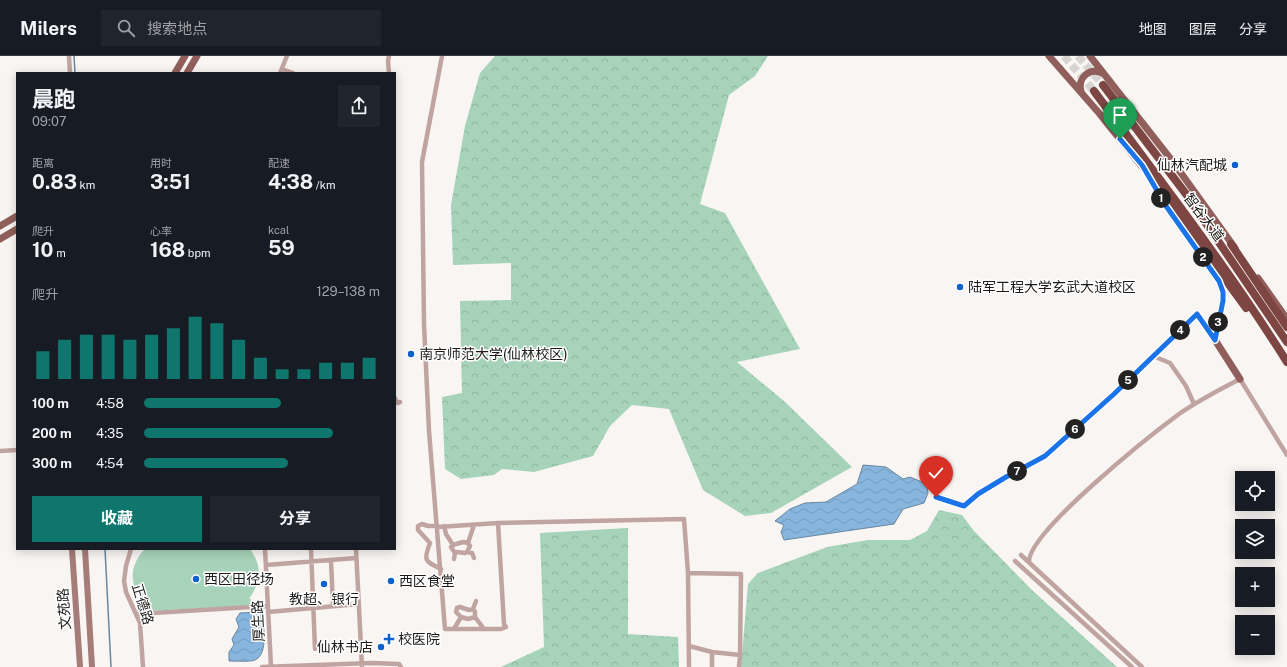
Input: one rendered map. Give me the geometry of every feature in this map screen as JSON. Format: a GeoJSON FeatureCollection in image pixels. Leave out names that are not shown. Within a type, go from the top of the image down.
{"type":"FeatureCollection","features":[{"type":"Feature","properties":{"kind":"highway","name":"智谷大道"},"geometry":{"type":"LineString","coordinates":[[1103,85],[1186,194],[1287,342]]}},
{"type":"Feature","properties":{"kind":"highway","name":"智谷大道"},"geometry":{"type":"LineString","coordinates":[[1094,90],[1215,254],[1261,320],[1287,363]]}},
{"type":"Feature","properties":{"kind":"highway"},"geometry":{"type":"LineString","coordinates":[[1142,165],[1287,363]]}},
{"type":"Feature","properties":{"kind":"highway"},"geometry":{"type":"LineString","coordinates":[[1231,244],[1287,328]]}},
{"type":"Feature","properties":{"kind":"main road"},"geometry":{"type":"LineString","coordinates":[[176,72],[185,56]]}},
{"type":"Feature","properties":{"kind":"main road"},"geometry":{"type":"LineString","coordinates":[[188,72],[197,56]]}},
{"type":"Feature","properties":{"kind":"main road"},"geometry":{"type":"LineString","coordinates":[[1049,56],[1086,98]]}},
{"type":"Feature","properties":{"kind":"main road"},"geometry":{"type":"LineString","coordinates":[[1090,56],[1173,162],[1231,244],[1272,296],[1287,318]]}},
{"type":"Feature","properties":{"kind":"main road"},"geometry":{"type":"LineString","coordinates":[[1106,75],[1101,72],[1088,72],[1080,81],[1082,93],[1142,165],[1166,206],[1219,281],[1223,292],[1223,301],[1215,340],[1240,379]]}},
{"type":"Feature","properties":{"kind":"main road"},"geometry":{"type":"LineString","coordinates":[[0,226],[16,217]]}},
{"type":"Feature","properties":{"kind":"main road"},"geometry":{"type":"LineString","coordinates":[[0,239],[16,230]]}},
{"type":"Feature","properties":{"kind":"main road","name":"文苑路"},"geometry":{"type":"LineString","coordinates":[[72,550],[80,667]]}},
{"type":"Feature","properties":{"kind":"main road","name":"文苑路"},"geometry":{"type":"LineString","coordinates":[[85,550],[92,667]]}},
{"type":"Feature","properties":{"kind":"street"},"geometry":{"type":"LineString","coordinates":[[69,56],[70,72]]}},
{"type":"Feature","properties":{"kind":"street"},"geometry":{"type":"LineString","coordinates":[[281,71],[287,56]]}},
{"type":"Feature","properties":{"kind":"street"},"geometry":{"type":"LineString","coordinates":[[389,56],[389,72]]}},
{"type":"Feature","properties":{"kind":"street"},"geometry":{"type":"LineString","coordinates":[[442,56],[422,162],[426,380],[435,526],[441,570],[445,629],[501,629],[506,627],[504,624],[498,523]]}},
{"type":"Feature","properties":{"kind":"street"},"geometry":{"type":"LineString","coordinates":[[936,497],[964,506],[978,494],[1000,480],[1045,456],[1114,394],[1197,314],[1215,340]]}},
{"type":"Feature","properties":{"kind":"street"},"geometry":{"type":"LineString","coordinates":[[1153,356],[1170,364],[1186,386],[1194,404]]}},
{"type":"Feature","properties":{"kind":"street"},"geometry":{"type":"LineString","coordinates":[[1029,562],[1029,557],[1036,545],[1070,506],[1105,474],[1154,433],[1194,404],[1240,379],[1287,455]]}},
{"type":"Feature","properties":{"kind":"street"},"geometry":{"type":"LineString","coordinates":[[396,400],[397,402],[400,402]]}},
{"type":"Feature","properties":{"kind":"street"},"geometry":{"type":"LineString","coordinates":[[0,451],[16,450]]}},
{"type":"Feature","properties":{"kind":"street"},"geometry":{"type":"LineString","coordinates":[[441,570],[427,562],[425,557],[430,543],[418,530],[418,526],[422,524],[428,526],[444,526],[498,523],[684,519],[688,573],[690,667]]}},
{"type":"Feature","properties":{"kind":"street"},"geometry":{"type":"LineString","coordinates":[[467,552],[470,546],[468,543],[474,525]]}},
{"type":"Feature","properties":{"kind":"street"},"geometry":{"type":"LineString","coordinates":[[444,526],[446,534],[453,545],[451,548],[455,553],[454,559]]}},
{"type":"Feature","properties":{"kind":"street"},"geometry":{"type":"LineString","coordinates":[[453,545],[463,542],[468,543]]}},
{"type":"Feature","properties":{"kind":"street","name":"正德路"},"geometry":{"type":"LineString","coordinates":[[131,550],[126,566],[124,581],[126,592],[140,623],[143,667]]}},
{"type":"Feature","properties":{"kind":"street","name":"厚生路"},"geometry":{"type":"LineString","coordinates":[[265,550],[271,667]]}},
{"type":"Feature","properties":{"kind":"street"},"geometry":{"type":"LineString","coordinates":[[311,550],[315,648]]}},
{"type":"Feature","properties":{"kind":"street"},"geometry":{"type":"LineString","coordinates":[[356,550],[362,665]]}},
{"type":"Feature","properties":{"kind":"street"},"geometry":{"type":"LineString","coordinates":[[455,553],[472,553],[474,558]]}},
{"type":"Feature","properties":{"kind":"street"},"geometry":{"type":"LineString","coordinates":[[1021,555],[1142,667]]}},
{"type":"Feature","properties":{"kind":"street"},"geometry":{"type":"LineString","coordinates":[[266,565],[356,558]]}},
{"type":"Feature","properties":{"kind":"street"},"geometry":{"type":"LineString","coordinates":[[331,560],[333,606]]}},
{"type":"Feature","properties":{"kind":"street"},"geometry":{"type":"LineString","coordinates":[[1015,561],[1132,667]]}},
{"type":"Feature","properties":{"kind":"street"},"geometry":{"type":"LineString","coordinates":[[688,573],[741,574],[740,667]]}},
{"type":"Feature","properties":{"kind":"street"},"geometry":{"type":"LineString","coordinates":[[472,609],[476,601]]}},
{"type":"Feature","properties":{"kind":"street"},"geometry":{"type":"LineString","coordinates":[[456,602],[456,612],[461,617],[468,619],[475,617]]}},
{"type":"Feature","properties":{"kind":"street"},"geometry":{"type":"LineString","coordinates":[[136,614],[314,608],[359,604]]}},
{"type":"Feature","properties":{"kind":"street"},"geometry":{"type":"LineString","coordinates":[[457,608],[472,609]]}},
{"type":"Feature","properties":{"kind":"street"},"geometry":{"type":"LineString","coordinates":[[472,609],[475,612],[475,617],[484,629]]}},
{"type":"Feature","properties":{"kind":"street"},"geometry":{"type":"LineString","coordinates":[[454,629],[461,617]]}},
{"type":"Feature","properties":{"kind":"street"},"geometry":{"type":"LineString","coordinates":[[689,646],[712,652],[740,655]]}},
{"type":"Feature","properties":{"kind":"street"},"geometry":{"type":"LineString","coordinates":[[712,652],[712,667]]}},
{"type":"Feature","properties":{"kind":"street"},"geometry":{"type":"LineString","coordinates":[[262,667],[390,663],[399,664],[401,667]]}},
{"type":"Feature","properties":{"kind":"green space"},"geometry":{"type":"Polygon","coordinates":[[[495,56],[768,56],[755,76],[729,95],[700,204],[725,213],[800,349],[737,362],[784,401],[852,467],[771,513],[745,516],[703,490],[669,409],[632,405],[610,426],[593,456],[534,472],[502,469],[494,475],[461,479],[445,469],[442,397],[462,393],[460,301],[511,300],[511,263],[453,265],[451,205],[465,126],[480,73],[495,56]]]}},
{"type":"Feature","properties":{"kind":"green space"},"geometry":{"type":"Polygon","coordinates":[[[939,510],[962,515],[974,531],[1033,591],[1117,667],[741,667],[748,584],[758,573],[827,547],[868,540],[910,540],[927,531],[939,510]]]}},
{"type":"Feature","properties":{"kind":"green space"},"geometry":{"type":"Polygon","coordinates":[[[628,528],[628,634],[678,637],[679,667],[501,667],[544,647],[540,533],[628,528]]]}},
{"type":"Feature","properties":{"kind":"green space","name":"西区田径场"},"geometry":{"type":"Polygon","coordinates":[[[144,550],[251,550],[259,568],[258,580],[249,599],[251,599],[251,606],[146,611],[147,603],[137,591],[133,578],[135,563],[144,550]]]}},
{"type":"Feature","properties":{"kind":"water"},"geometry":{"type":"Polygon","coordinates":[[[863,465],[886,467],[903,479],[910,477],[922,482],[927,486],[928,493],[924,503],[903,509],[894,524],[784,540],[781,532],[784,525],[775,521],[790,509],[805,503],[826,502],[857,484],[863,465]]]}},
{"type":"Feature","properties":{"kind":"water"},"geometry":{"type":"Polygon","coordinates":[[[262,612],[264,645],[259,657],[253,661],[229,661],[229,652],[234,645],[232,639],[239,627],[236,619],[240,613],[262,612]]]}},
{"type":"Feature","properties":{"kind":"waterway"},"geometry":{"type":"LineString","coordinates":[[74,56],[75,72]]}},
{"type":"Feature","properties":{"kind":"waterway"},"geometry":{"type":"LineString","coordinates":[[105,550],[111,667]]}},
{"type":"Feature","properties":{"kind":"tunnel"},"geometry":{"type":"LineString","coordinates":[[1064,56],[1094,91]]}},
{"type":"Feature","properties":{"kind":"tunnel"},"geometry":{"type":"LineString","coordinates":[[1078,56],[1103,85]]}},
{"type":"Feature","properties":{"kind":"place","name":"仙林汽配城"},"geometry":{"type":"Point","coordinates":[1235,165]}},
{"type":"Feature","properties":{"kind":"place","name":"陆军工程大学玄武大道校区"},"geometry":{"type":"Point","coordinates":[960,287]}},
{"type":"Feature","properties":{"kind":"place","name":"南京师范大学(仙林校区)"},"geometry":{"type":"Point","coordinates":[411,354]}},
{"type":"Feature","properties":{"kind":"place","name":"西区田径场"},"geometry":{"type":"Point","coordinates":[196,579]}},
{"type":"Feature","properties":{"kind":"place","name":"西区食堂"},"geometry":{"type":"Point","coordinates":[391,581]}},
{"type":"Feature","properties":{"kind":"place","name":"教超、银行"},"geometry":{"type":"Point","coordinates":[324,584]}},
{"type":"Feature","properties":{"kind":"place","name":"校医院"},"geometry":{"type":"Point","coordinates":[389,639]}},
{"type":"Feature","properties":{"kind":"place","name":"仙林书店"},"geometry":{"type":"Point","coordinates":[381,647]}},
{"type":"Feature","properties":{"kind":"route"},"geometry":{"type":"LineString","coordinates":[[936,497],[964,506],[978,494],[1045,456],[1114,394],[1197,314],[1215,340],[1223,301],[1223,292],[1219,281],[1166,206],[1142,165],[1120,139]]}}]}
